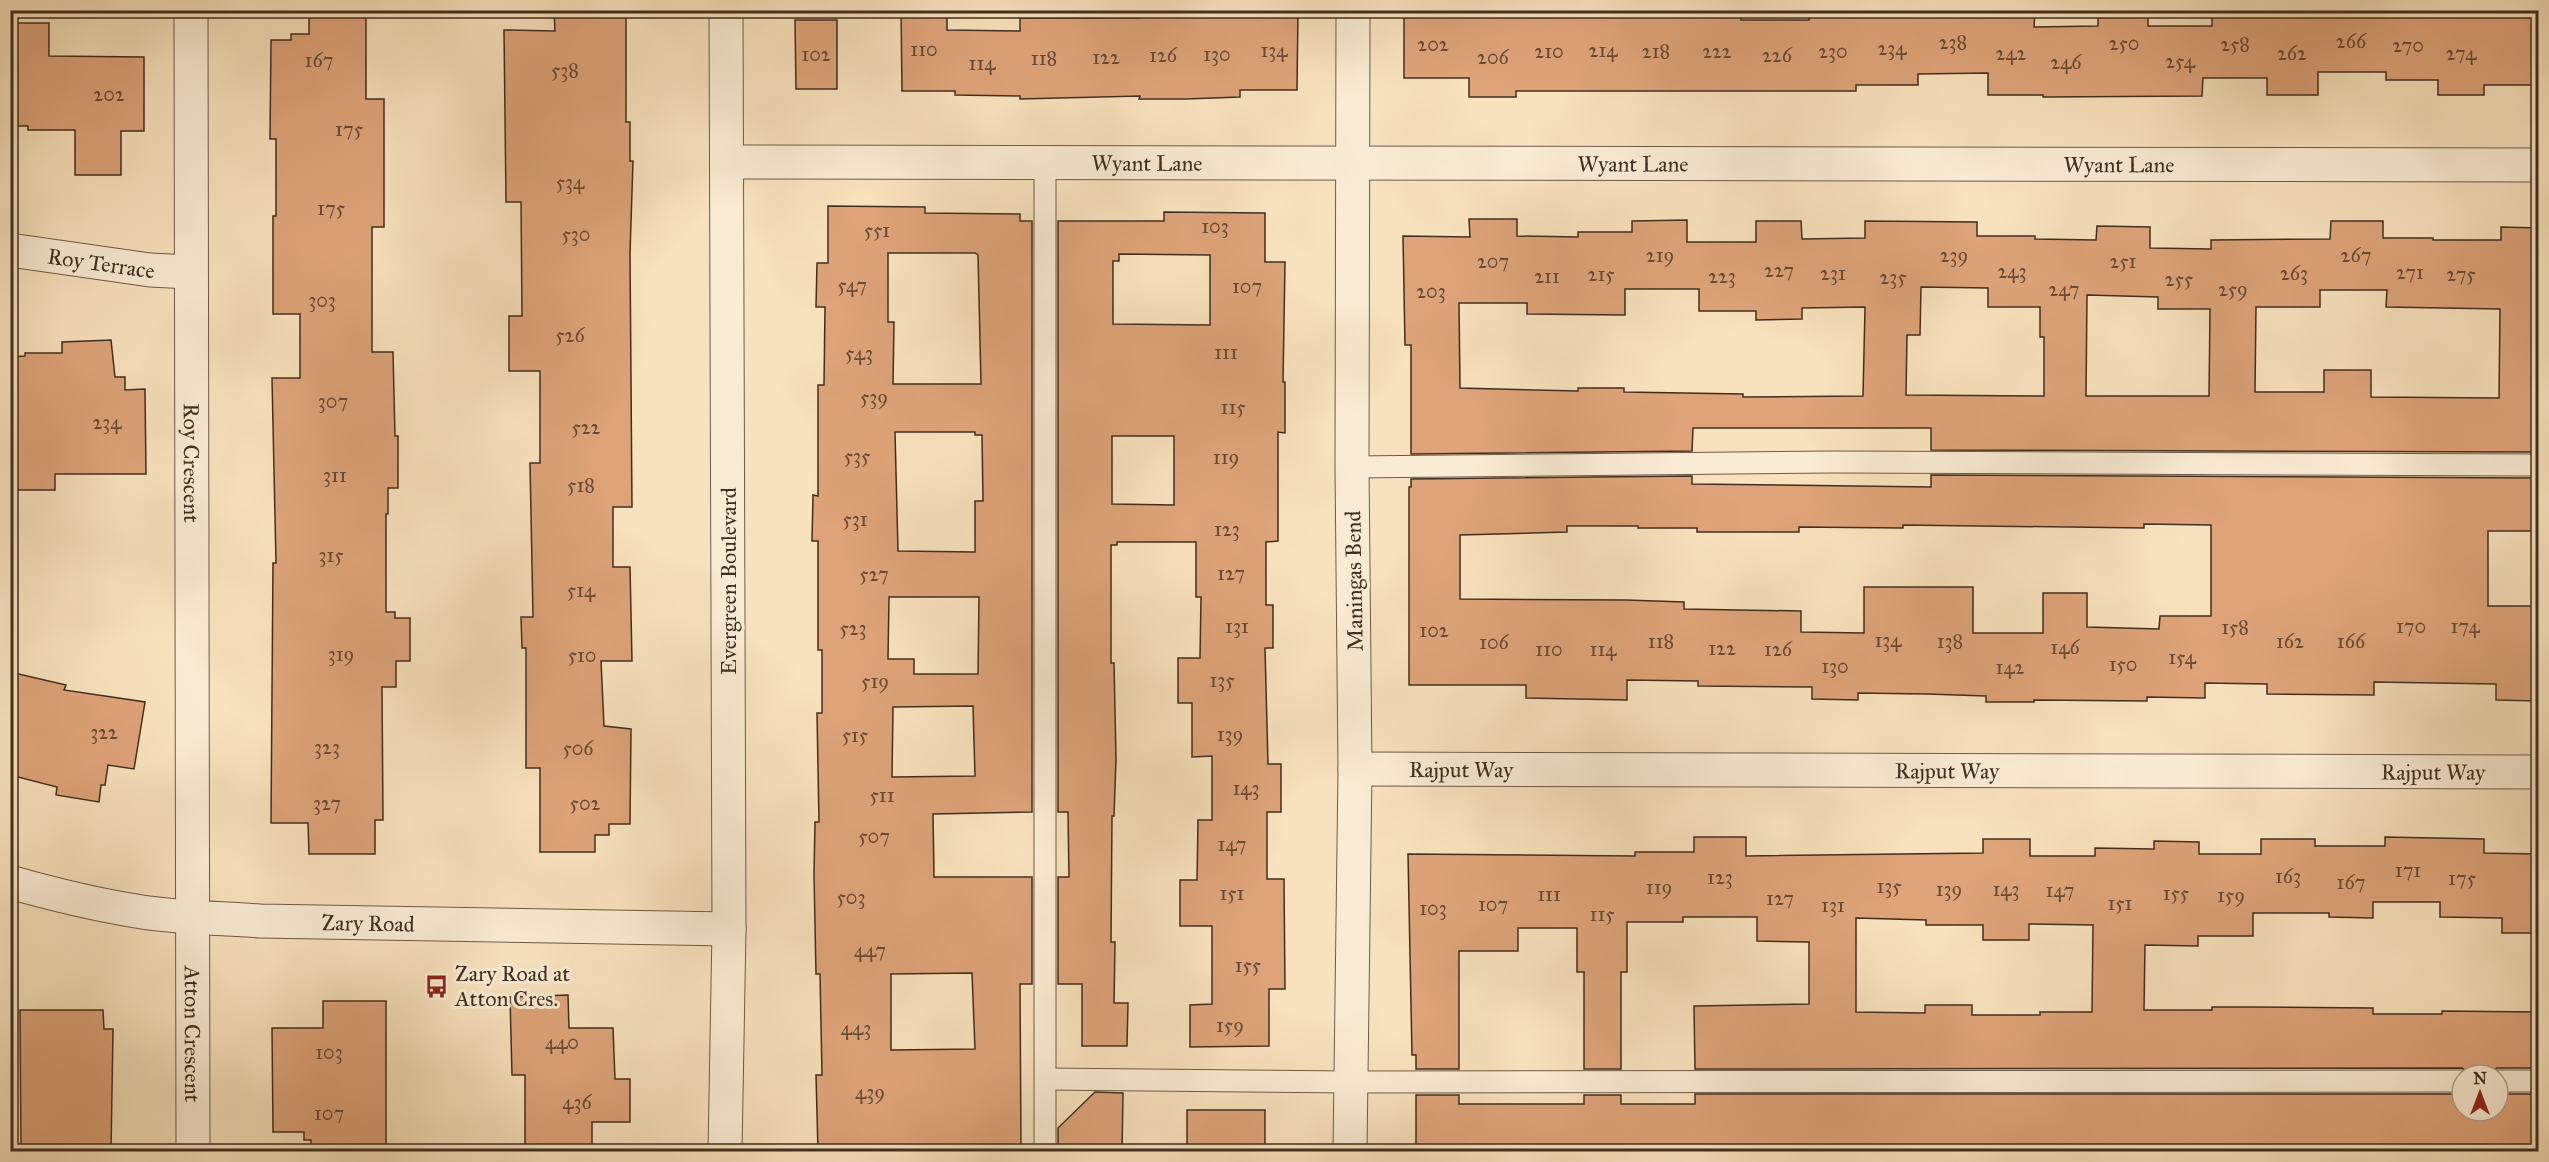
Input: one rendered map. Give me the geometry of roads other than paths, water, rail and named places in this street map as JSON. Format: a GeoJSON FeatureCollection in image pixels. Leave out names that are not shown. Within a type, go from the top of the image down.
{"type":"FeatureCollection","features":[{"type":"Feature","properties":{"kind":"street","name":"Roy Crescent"},"geometry":{"type":"LineString","coordinates":[[190,10],[193,917]]}},
{"type":"Feature","properties":{"kind":"street","name":"Evergreen Boulevard"},"geometry":{"type":"LineString","coordinates":[[725,1152],[729,929],[726,10]]}},
{"type":"Feature","properties":{"kind":"street","name":"Maningas Bend"},"geometry":{"type":"LineString","coordinates":[[1350,1152],[1355,769],[1353,10]]}},
{"type":"Feature","properties":{"kind":"street","name":"Wyant Lane"},"geometry":{"type":"LineString","coordinates":[[727,162],[2538,165]]}},
{"type":"Feature","properties":{"kind":"street","name":"Roy Terrace"},"geometry":{"type":"LineString","coordinates":[[10,250],[150,270],[190,272]]}},
{"type":"Feature","properties":{"kind":"street","name":"Rajput Way"},"geometry":{"type":"LineString","coordinates":[[1355,769],[2538,772]]}},
{"type":"Feature","properties":{"kind":"street","name":"Zary Road"},"geometry":{"type":"LineString","coordinates":[[10,882],[64,897],[137,911],[193,917],[272,921],[729,929]]}},
{"type":"Feature","properties":{"kind":"street","name":"Atton Crescent"},"geometry":{"type":"LineString","coordinates":[[193,917],[193,1152]]}},
{"type":"Feature","properties":{"kind":"lane"},"geometry":{"type":"LineString","coordinates":[[1045,164],[1045,1152]]}},
{"type":"Feature","properties":{"kind":"lane"},"geometry":{"type":"LineString","coordinates":[[1353,467],[1833,462],[2538,465]]}},
{"type":"Feature","properties":{"kind":"lane"},"geometry":{"type":"LineString","coordinates":[[1046,1079],[1351,1082],[2450,1081]]}},
{"type":"Feature","properties":{"kind":"lane"},"geometry":{"type":"LineString","coordinates":[[2510,1081],[2538,1081]]}},
{"type":"Feature","properties":{"kind":"place","name":"Zary Road at Atton Cres."},"geometry":{"type":"Point","coordinates":[437,986]}}]}
